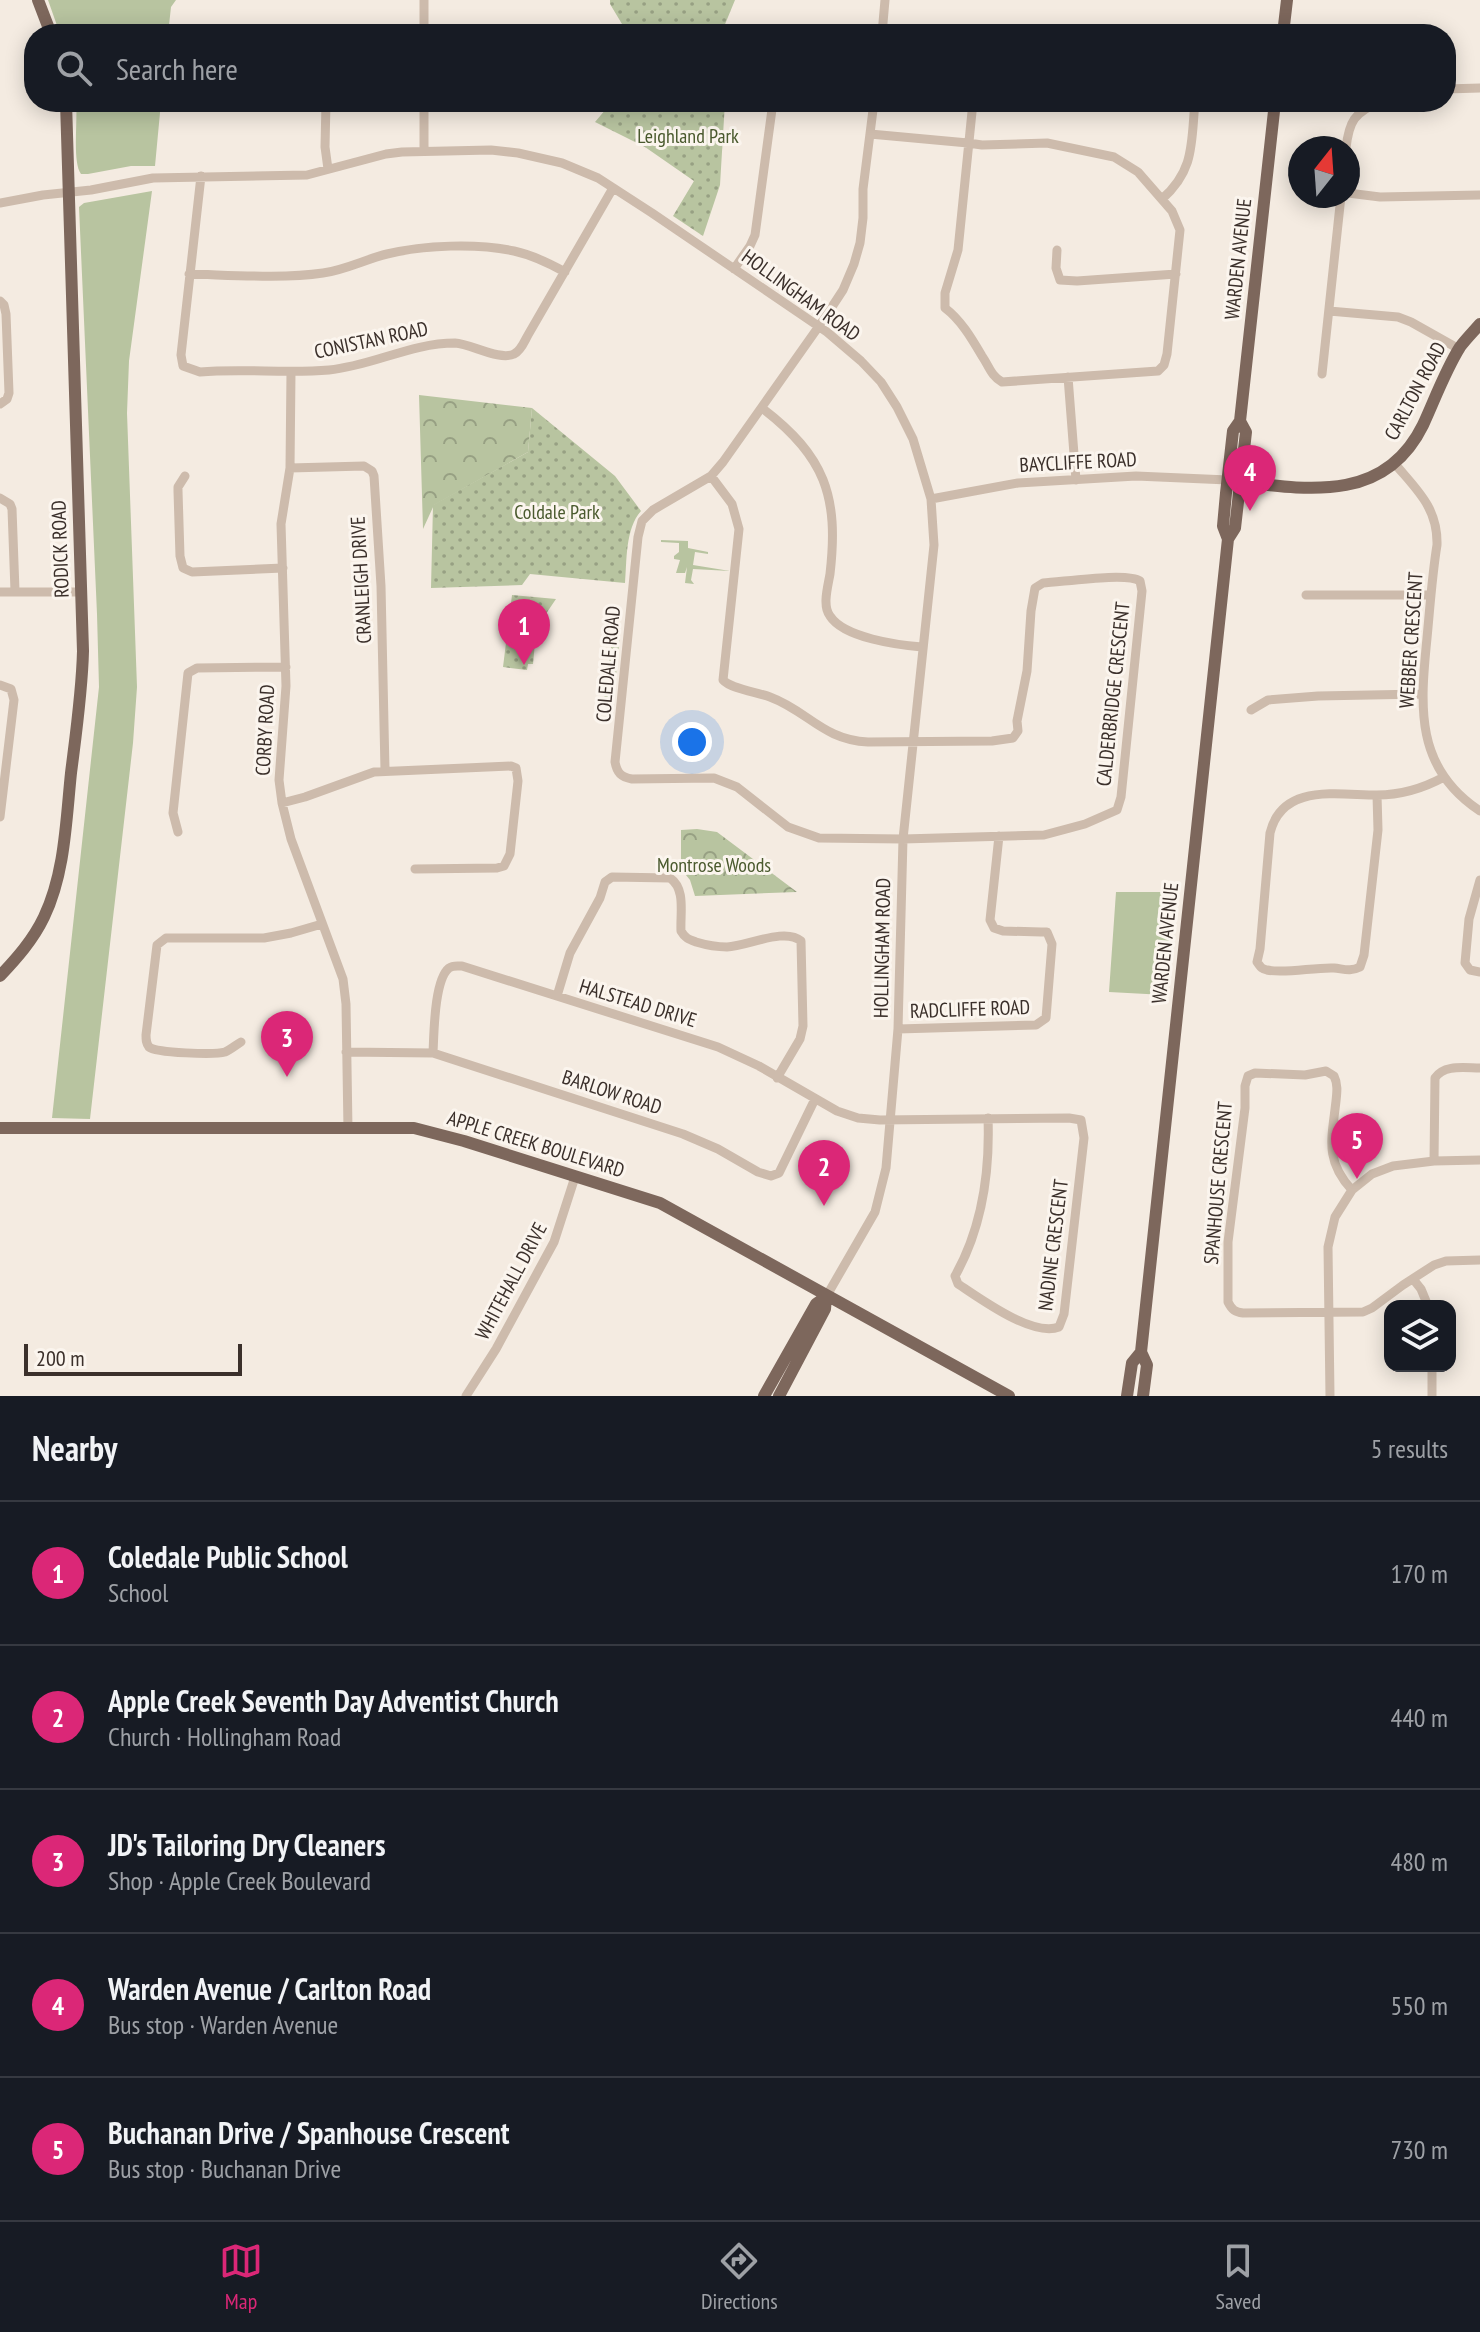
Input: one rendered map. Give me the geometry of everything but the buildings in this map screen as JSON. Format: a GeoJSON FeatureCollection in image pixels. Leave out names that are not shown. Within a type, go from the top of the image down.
{"type":"FeatureCollection","features":[{"type":"Feature","properties":{"kind":"main road"},"geometry":{"type":"LineString","coordinates":[[38,0],[47,24]]}},
{"type":"Feature","properties":{"kind":"main road"},"geometry":{"type":"LineString","coordinates":[[1284,24],[1287,0]]}},
{"type":"Feature","properties":{"kind":"main road","name":"RODICK ROAD"},"geometry":{"type":"LineString","coordinates":[[0,976],[35,933],[49,906],[59,872],[82,686],[66,112]]}},
{"type":"Feature","properties":{"kind":"main road","name":"WARDEN AVENUE"},"geometry":{"type":"LineString","coordinates":[[1143,1396],[1147,1365],[1141,1352],[1228,539],[1223,526],[1234,481],[1233,431],[1240,421],[1274,112]]}},
{"type":"Feature","properties":{"kind":"main road","name":"CARLTON ROAD"},"geometry":{"type":"LineString","coordinates":[[1234,481],[1339,488],[1370,478],[1395,464],[1421,428],[1459,349],[1480,324]]}},
{"type":"Feature","properties":{"kind":"main road","name":"APPLE CREEK BOULEVARD"},"geometry":{"type":"LineString","coordinates":[[0,1128],[414,1128],[464,1141],[660,1203],[1009,1396]]}},
{"type":"Feature","properties":{"kind":"main road"},"geometry":{"type":"LineString","coordinates":[[764,1396],[816,1304],[826,1297]]}},
{"type":"Feature","properties":{"kind":"main road"},"geometry":{"type":"LineString","coordinates":[[779,1396],[825,1309],[826,1297]]}},
{"type":"Feature","properties":{"kind":"main road","name":"WARDEN AVENUE"},"geometry":{"type":"LineString","coordinates":[[1127,1396],[1132,1363],[1141,1352]]}},
{"type":"Feature","properties":{"kind":"street"},"geometry":{"type":"LineString","coordinates":[[424,0],[424,24]]}},
{"type":"Feature","properties":{"kind":"street"},"geometry":{"type":"LineString","coordinates":[[883,24],[885,0]]}},
{"type":"Feature","properties":{"kind":"street"},"geometry":{"type":"LineString","coordinates":[[1456,89],[1480,88]]}},
{"type":"Feature","properties":{"kind":"street"},"geometry":{"type":"LineString","coordinates":[[326,112],[328,169]]}},
{"type":"Feature","properties":{"kind":"street"},"geometry":{"type":"LineString","coordinates":[[424,112],[424,151]]}},
{"type":"Feature","properties":{"kind":"street"},"geometry":{"type":"LineString","coordinates":[[734,269],[755,235],[772,112]]}},
{"type":"Feature","properties":{"kind":"street","name":"COLEDALE ROAD"},"geometry":{"type":"LineString","coordinates":[[873,112],[863,189],[863,218],[857,253],[843,290],[737,445],[711,476],[653,510],[641,525],[615,762],[620,775],[632,779],[714,778],[737,787],[788,827],[819,838],[903,839]]}},
{"type":"Feature","properties":{"kind":"street"},"geometry":{"type":"LineString","coordinates":[[870,134],[968,143],[982,145],[1047,143],[1114,157],[1138,172],[1172,211],[1180,230],[1167,354],[1164,365],[1158,371],[1013,382],[999,381],[992,374],[954,316],[945,308],[945,293],[958,250],[968,143],[972,112]]}},
{"type":"Feature","properties":{"kind":"street"},"geometry":{"type":"LineString","coordinates":[[1162,199],[1178,183],[1187,166],[1194,112]]}},
{"type":"Feature","properties":{"kind":"street"},"geometry":{"type":"LineString","coordinates":[[1348,136],[1352,120],[1361,112]]}},
{"type":"Feature","properties":{"kind":"street","name":"HOLLINGHAM ROAD"},"geometry":{"type":"LineString","coordinates":[[0,203],[153,178],[296,176],[386,154],[491,150],[542,157],[582,170],[613,188],[840,341],[881,382],[913,439],[931,499],[934,545],[903,839],[898,1029],[886,1168],[875,1212],[826,1297]]}},
{"type":"Feature","properties":{"kind":"street","name":"CONISTAN ROAD"},"geometry":{"type":"LineString","coordinates":[[201,176],[181,355],[183,366],[200,372],[331,370],[414,348],[444,344],[465,344],[501,355],[514,355],[613,188]]}},
{"type":"Feature","properties":{"kind":"street"},"geometry":{"type":"LineString","coordinates":[[1360,194],[1380,197],[1480,195]]}},
{"type":"Feature","properties":{"kind":"street"},"geometry":{"type":"LineString","coordinates":[[1322,374],[1340,208]]}},
{"type":"Feature","properties":{"kind":"street"},"geometry":{"type":"LineString","coordinates":[[189,274],[308,275],[337,271],[400,251],[430,247],[515,251],[565,272]]}},
{"type":"Feature","properties":{"kind":"street"},"geometry":{"type":"LineString","coordinates":[[1057,250],[1056,268],[1060,280],[1176,274]]}},
{"type":"Feature","properties":{"kind":"street"},"geometry":{"type":"LineString","coordinates":[[0,301],[6,314],[9,393],[0,404]]}},
{"type":"Feature","properties":{"kind":"street"},"geometry":{"type":"LineString","coordinates":[[1329,311],[1398,317],[1459,349]]}},
{"type":"Feature","properties":{"kind":"street","name":"CORBY ROAD"},"geometry":{"type":"LineString","coordinates":[[291,372],[290,468],[281,524],[286,705],[279,780],[291,839],[343,979],[348,1129]]}},
{"type":"Feature","properties":{"kind":"street"},"geometry":{"type":"LineString","coordinates":[[1068,377],[1076,480]]}},
{"type":"Feature","properties":{"kind":"street"},"geometry":{"type":"LineString","coordinates":[[762,408],[800,441],[817,466],[830,494],[834,544],[827,599],[829,616],[863,636],[922,647]]}},
{"type":"Feature","properties":{"kind":"street","name":"WEBBER CRESCENT"},"geometry":{"type":"LineString","coordinates":[[1395,464],[1433,514],[1437,545],[1422,694],[1423,721],[1430,750],[1444,777],[1461,798],[1480,811]]}},
{"type":"Feature","properties":{"kind":"street","name":"CRANLEIGH DRIVE"},"geometry":{"type":"LineString","coordinates":[[290,468],[364,466],[374,476],[381,586],[385,770]]}},
{"type":"Feature","properties":{"kind":"street"},"geometry":{"type":"LineString","coordinates":[[185,476],[178,487],[183,568],[192,572],[283,568]]}},
{"type":"Feature","properties":{"kind":"street"},"geometry":{"type":"LineString","coordinates":[[711,476],[732,504],[739,529],[722,676],[725,684],[783,702],[825,731],[843,738],[868,742],[912,741]]}},
{"type":"Feature","properties":{"kind":"street","name":"BAYCLIFFE ROAD"},"geometry":{"type":"LineString","coordinates":[[931,499],[1018,483],[1172,476],[1234,481]]}},
{"type":"Feature","properties":{"kind":"street"},"geometry":{"type":"LineString","coordinates":[[0,498],[12,509],[15,591]]}},
{"type":"Feature","properties":{"kind":"street","name":"CALDERBRIDGE CRESCENT"},"geometry":{"type":"LineString","coordinates":[[903,839],[1044,835],[1085,824],[1117,810],[1121,797],[1142,591],[1140,581],[1133,577],[1118,577],[1043,583],[1035,588],[1027,671],[1017,721],[1018,731],[1013,738],[912,741]]}},
{"type":"Feature","properties":{"kind":"street"},"geometry":{"type":"LineString","coordinates":[[0,592],[81,592]]}},
{"type":"Feature","properties":{"kind":"street"},"geometry":{"type":"LineString","coordinates":[[1306,595],[1431,595]]}},
{"type":"Feature","properties":{"kind":"street"},"geometry":{"type":"LineString","coordinates":[[178,832],[173,813],[188,673],[197,668],[286,667]]}},
{"type":"Feature","properties":{"kind":"street"},"geometry":{"type":"LineString","coordinates":[[0,685],[11,689],[14,700],[0,817]]}},
{"type":"Feature","properties":{"kind":"street"},"geometry":{"type":"LineString","coordinates":[[1251,710],[1268,700],[1422,694]]}},
{"type":"Feature","properties":{"kind":"street"},"geometry":{"type":"LineString","coordinates":[[282,803],[385,770],[516,768],[518,774],[510,854],[504,866],[415,869]]}},
{"type":"Feature","properties":{"kind":"street"},"geometry":{"type":"LineString","coordinates":[[1377,795],[1378,830],[1360,967],[1352,970],[1278,970],[1260,967],[1257,962],[1270,833],[1278,812],[1291,801],[1311,795],[1399,794],[1420,789],[1444,777]]}},
{"type":"Feature","properties":{"kind":"street","name":"RADCLIFFE ROAD"},"geometry":{"type":"LineString","coordinates":[[898,1029],[1036,1025],[1046,1018],[1052,944],[1047,932],[1003,931],[994,928],[990,920],[999,836]]}},
{"type":"Feature","properties":{"kind":"street"},"geometry":{"type":"LineString","coordinates":[[557,996],[570,953],[609,879],[670,878],[679,888],[681,931],[688,939],[719,947],[744,945],[784,935],[794,935],[801,941],[803,1026],[800,1039],[777,1078]]}},
{"type":"Feature","properties":{"kind":"street"},"geometry":{"type":"LineString","coordinates":[[1480,880],[1469,919],[1465,963],[1470,970],[1480,972]]}},
{"type":"Feature","properties":{"kind":"street"},"geometry":{"type":"LineString","coordinates":[[241,1042],[218,1053],[158,1051],[146,1043],[157,945],[166,938],[264,938],[322,924]]}},
{"type":"Feature","properties":{"kind":"street","name":"HALSTEAD DRIVE"},"geometry":{"type":"LineString","coordinates":[[433,1053],[442,981],[448,969],[462,966],[718,1047],[759,1066],[837,1111],[858,1118],[892,1119]]}},
{"type":"Feature","properties":{"kind":"street","name":"BARLOW ROAD"},"geometry":{"type":"LineString","coordinates":[[346,1052],[433,1053],[683,1134],[767,1175],[779,1173],[815,1099]]}},
{"type":"Feature","properties":{"kind":"street"},"geometry":{"type":"LineString","coordinates":[[1434,1161],[1435,1078],[1445,1069],[1480,1068]]}},
{"type":"Feature","properties":{"kind":"street","name":"SPANHOUSE CRESCENT"},"geometry":{"type":"LineString","coordinates":[[1329,1314],[1243,1313],[1235,1312],[1228,1302],[1228,1242],[1248,1076],[1255,1073],[1305,1075],[1326,1071],[1334,1076],[1338,1090],[1331,1156],[1343,1180],[1352,1190]]}},
{"type":"Feature","properties":{"kind":"street","name":"NADINE CRESCENT"},"geometry":{"type":"LineString","coordinates":[[892,1119],[1074,1117],[1081,1120],[1084,1138],[1064,1314],[1055,1330],[1041,1330],[1002,1311],[958,1284],[955,1276],[972,1238],[982,1203],[987,1169],[988,1118]]}},
{"type":"Feature","properties":{"kind":"street"},"geometry":{"type":"LineString","coordinates":[[1330,1396],[1329,1236],[1335,1217],[1352,1190],[1372,1174],[1406,1163],[1480,1160]]}},
{"type":"Feature","properties":{"kind":"street","name":"WHITEHALL DRIVE"},"geometry":{"type":"LineString","coordinates":[[466,1396],[496,1349],[554,1242],[575,1177]]}},
{"type":"Feature","properties":{"kind":"street"},"geometry":{"type":"LineString","coordinates":[[1329,1314],[1363,1312],[1372,1308],[1425,1270],[1446,1261],[1480,1260]]}},
{"type":"Feature","properties":{"kind":"street"},"geometry":{"type":"LineString","coordinates":[[1413,1279],[1426,1300]]}},
{"type":"Feature","properties":{"kind":"street"},"geometry":{"type":"LineString","coordinates":[[1432,1372],[1432,1396]]}},
{"type":"Feature","properties":{"kind":"green space"},"geometry":{"type":"Polygon","coordinates":[[[48,0],[176,0],[171,7],[169,24],[56,24],[48,0]]]}},
{"type":"Feature","properties":{"kind":"green space"},"geometry":{"type":"Polygon","coordinates":[[[610,0],[735,0],[725,24],[622,24],[610,0]]]}},
{"type":"Feature","properties":{"kind":"green space"},"geometry":{"type":"Polygon","coordinates":[[[76,112],[160,112],[155,166],[131,166],[81,174],[76,151],[76,112]]]}},
{"type":"Feature","properties":{"kind":"green space","name":"Leighland Park"},"geometry":{"type":"Polygon","coordinates":[[[604,112],[724,112],[720,185],[703,236],[673,216],[694,181],[645,147],[595,122],[604,112]]]}},
{"type":"Feature","properties":{"kind":"green space"},"geometry":{"type":"Polygon","coordinates":[[[152,191],[129,361],[127,413],[137,687],[133,743],[90,1119],[52,1118],[99,687],[79,207],[84,203],[152,191]]]}},
{"type":"Feature","properties":{"kind":"green space"},"geometry":{"type":"Polygon","coordinates":[[[419,395],[532,408],[528,452],[434,505],[423,529],[419,395]]]}},
{"type":"Feature","properties":{"kind":"green space","name":"Coldale Park"},"geometry":{"type":"Polygon","coordinates":[[[532,408],[615,476],[641,511],[629,536],[625,583],[530,574],[522,585],[431,588],[433,505],[528,452],[532,408]]]}},
{"type":"Feature","properties":{"kind":"green space"},"geometry":{"type":"Polygon","coordinates":[[[661,540],[688,541],[688,548],[708,552],[695,552],[693,565],[730,571],[693,569],[691,580],[694,584],[685,583],[687,567],[685,573],[676,573],[680,560],[674,559],[674,556],[679,552],[679,543],[661,540]]]}},
{"type":"Feature","properties":{"kind":"green space"},"geometry":{"type":"Polygon","coordinates":[[[512,595],[556,599],[535,630],[533,664],[528,664],[527,670],[503,667],[512,595]]]}},
{"type":"Feature","properties":{"kind":"green space"},"geometry":{"type":"Polygon","coordinates":[[[621,624],[613,706],[610,706],[604,700],[611,647],[609,639],[613,625],[621,624]]]}},
{"type":"Feature","properties":{"kind":"green space","name":"Montrose Woods"},"geometry":{"type":"Polygon","coordinates":[[[681,830],[717,832],[797,892],[695,896],[690,880],[681,869],[681,830]]]}},
{"type":"Feature","properties":{"kind":"green space"},"geometry":{"type":"Polygon","coordinates":[[[1116,892],[1175,892],[1165,995],[1109,992],[1116,892]]]}},
{"type":"Feature","properties":{"kind":"place","name":"Warden Avenue / Carlton Road"},"geometry":{"type":"Point","coordinates":[1250,511]}},
{"type":"Feature","properties":{"kind":"place","name":"Coledale Public School"},"geometry":{"type":"Point","coordinates":[524,665]}},
{"type":"Feature","properties":{"kind":"place","name":"JD's Tailoring Dry Cleaners"},"geometry":{"type":"Point","coordinates":[287,1077]}},
{"type":"Feature","properties":{"kind":"place","name":"Buchanan Drive / Spanhouse Crescent"},"geometry":{"type":"Point","coordinates":[1357,1179]}},
{"type":"Feature","properties":{"kind":"place","name":"Apple Creek Seventh Day Adventist Church"},"geometry":{"type":"Point","coordinates":[824,1206]}}]}
